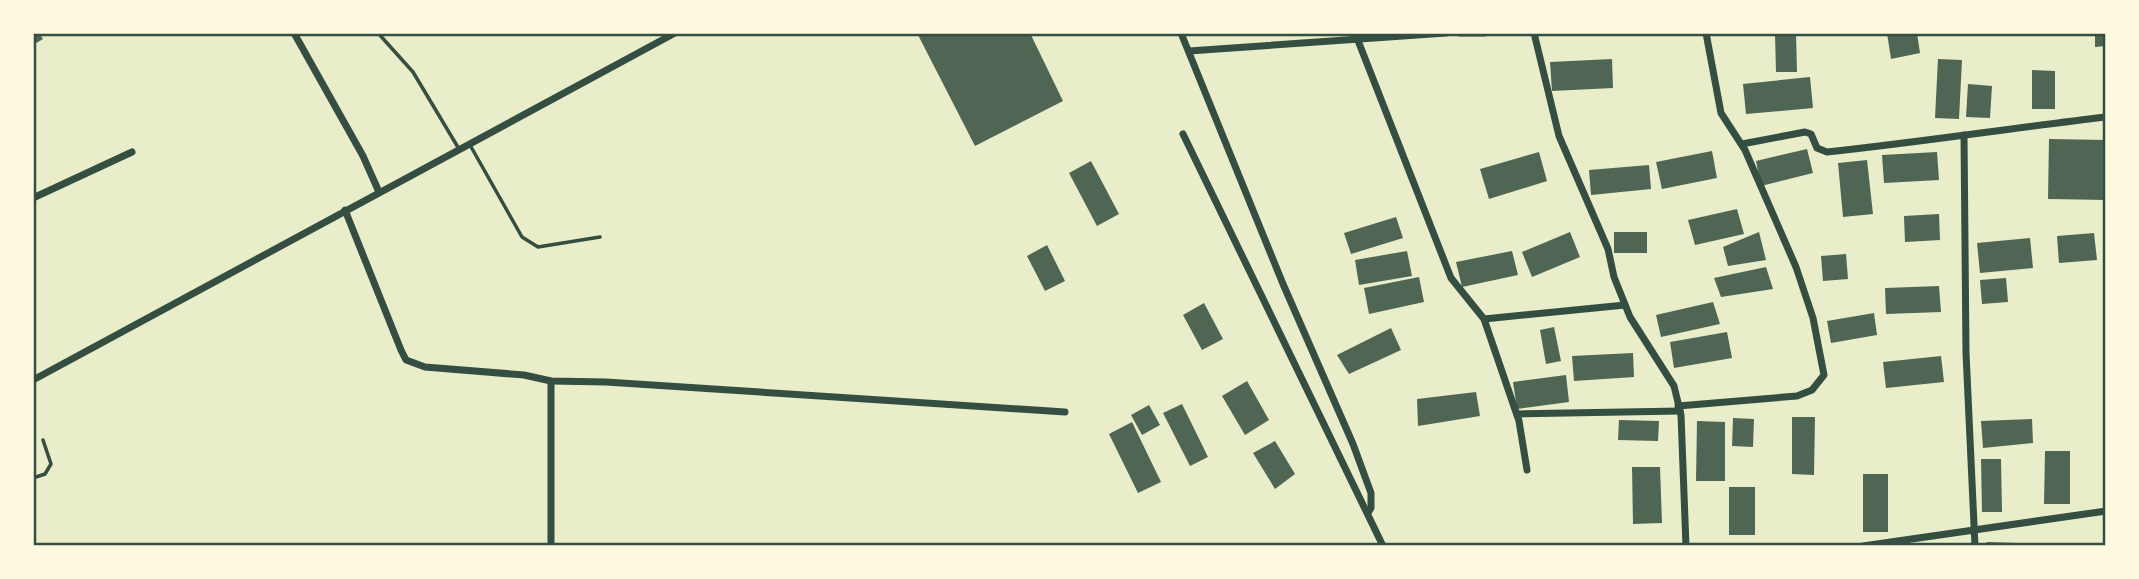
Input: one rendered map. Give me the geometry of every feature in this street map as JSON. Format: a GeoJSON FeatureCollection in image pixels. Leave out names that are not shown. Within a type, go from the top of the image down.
{"type":"FeatureCollection","features":[{"type":"Feature","properties":{"kind":"street"},"geometry":{"type":"LineString","coordinates":[[294,33],[363,156],[379,192]]}},
{"type":"Feature","properties":{"kind":"street"},"geometry":{"type":"LineString","coordinates":[[33,380],[675,33]]}},
{"type":"Feature","properties":{"kind":"street"},"geometry":{"type":"LineString","coordinates":[[1181,33],[1283,284],[1353,444],[1371,493],[1371,508],[1368,513]]}},
{"type":"Feature","properties":{"kind":"street"},"geometry":{"type":"LineString","coordinates":[[1189,51],[1446,33]]}},
{"type":"Feature","properties":{"kind":"street"},"geometry":{"type":"LineString","coordinates":[[1460,33],[1485,33]]}},
{"type":"Feature","properties":{"kind":"street"},"geometry":{"type":"LineString","coordinates":[[1534,33],[1559,136],[1608,248],[1625,305],[1641,337],[1662,363],[1675,386],[1679,408],[1686,546]]}},
{"type":"Feature","properties":{"kind":"street"},"geometry":{"type":"LineString","coordinates":[[1517,414],[1679,408],[1775,401],[1811,390],[1824,375],[1813,318],[1796,267],[1742,144],[1721,113],[1706,33]]}},
{"type":"Feature","properties":{"kind":"street"},"geometry":{"type":"LineString","coordinates":[[1357,38],[1451,278],[1484,319],[1517,414],[1527,470]]}},
{"type":"Feature","properties":{"kind":"street"},"geometry":{"type":"LineString","coordinates":[[1742,144],[1805,132],[1811,134],[1818,148],[1827,152],[2106,117]]}},
{"type":"Feature","properties":{"kind":"street"},"geometry":{"type":"LineString","coordinates":[[1183,134],[1383,546]]}},
{"type":"Feature","properties":{"kind":"street"},"geometry":{"type":"LineString","coordinates":[[1964,135],[1966,353],[1975,546]]}},
{"type":"Feature","properties":{"kind":"street"},"geometry":{"type":"LineString","coordinates":[[33,198],[132,152]]}},
{"type":"Feature","properties":{"kind":"street"},"geometry":{"type":"LineString","coordinates":[[345,210],[406,360],[425,367],[524,375],[551,381],[618,382],[1065,412]]}},
{"type":"Feature","properties":{"kind":"street"},"geometry":{"type":"LineString","coordinates":[[1484,319],[1625,305]]}},
{"type":"Feature","properties":{"kind":"street"},"geometry":{"type":"LineString","coordinates":[[551,381],[551,546]]}},
{"type":"Feature","properties":{"kind":"street"},"geometry":{"type":"LineString","coordinates":[[1863,546],[2106,512]]}},
{"type":"Feature","properties":{"kind":"lane"},"geometry":{"type":"LineString","coordinates":[[378,33],[413,72],[459,149]]}},
{"type":"Feature","properties":{"kind":"lane"},"geometry":{"type":"LineString","coordinates":[[469,144],[522,237],[529,244],[538,247],[600,237]]}},
{"type":"Feature","properties":{"kind":"lane"},"geometry":{"type":"LineString","coordinates":[[33,478],[44,474],[51,464],[43,440]]}},
{"type":"Feature","properties":{"kind":"building"},"geometry":{"type":"Polygon","coordinates":[[[33,33],[39,33],[43,39],[33,45],[33,33]]]}},
{"type":"Feature","properties":{"kind":"building"},"geometry":{"type":"Polygon","coordinates":[[[917,33],[1030,33],[1063,101],[975,146],[917,33]]]}},
{"type":"Feature","properties":{"kind":"building"},"geometry":{"type":"Polygon","coordinates":[[[1775,33],[1796,33],[1797,72],[1776,72],[1775,33]]]}},
{"type":"Feature","properties":{"kind":"building"},"geometry":{"type":"Polygon","coordinates":[[[1887,33],[1917,33],[1920,53],[1891,59],[1887,33]]]}},
{"type":"Feature","properties":{"kind":"building"},"geometry":{"type":"Polygon","coordinates":[[[2095,33],[2106,33],[2106,46],[2095,47],[2095,33]]]}},
{"type":"Feature","properties":{"kind":"building"},"geometry":{"type":"Polygon","coordinates":[[[1612,59],[1613,88],[1552,91],[1550,62],[1612,59]]]}},
{"type":"Feature","properties":{"kind":"building"},"geometry":{"type":"Polygon","coordinates":[[[1938,59],[1962,60],[1959,119],[1935,118],[1938,59]]]}},
{"type":"Feature","properties":{"kind":"building"},"geometry":{"type":"Polygon","coordinates":[[[2032,70],[2055,71],[2055,109],[2032,109],[2032,70]]]}},
{"type":"Feature","properties":{"kind":"building"},"geometry":{"type":"Polygon","coordinates":[[[1810,77],[1813,108],[1746,114],[1743,84],[1810,77]]]}},
{"type":"Feature","properties":{"kind":"building"},"geometry":{"type":"Polygon","coordinates":[[[1968,84],[1992,86],[1990,118],[1966,117],[1968,84]]]}},
{"type":"Feature","properties":{"kind":"building"},"geometry":{"type":"Polygon","coordinates":[[[2049,139],[2106,140],[2106,200],[2048,199],[2049,139]]]}},
{"type":"Feature","properties":{"kind":"building"},"geometry":{"type":"Polygon","coordinates":[[[1807,149],[1813,173],[1761,186],[1756,161],[1807,149]]]}},
{"type":"Feature","properties":{"kind":"building"},"geometry":{"type":"Polygon","coordinates":[[[1712,151],[1717,178],[1662,189],[1656,162],[1712,151]]]}},
{"type":"Feature","properties":{"kind":"building"},"geometry":{"type":"Polygon","coordinates":[[[1539,152],[1547,181],[1489,199],[1480,169],[1539,152]]]}},
{"type":"Feature","properties":{"kind":"building"},"geometry":{"type":"Polygon","coordinates":[[[1937,152],[1939,180],[1884,183],[1882,155],[1937,152]]]}},
{"type":"Feature","properties":{"kind":"building"},"geometry":{"type":"Polygon","coordinates":[[[1867,160],[1873,214],[1843,217],[1838,163],[1867,160]]]}},
{"type":"Feature","properties":{"kind":"building"},"geometry":{"type":"Polygon","coordinates":[[[1091,161],[1119,214],[1097,226],[1069,173],[1091,161]]]}},
{"type":"Feature","properties":{"kind":"building"},"geometry":{"type":"Polygon","coordinates":[[[1649,165],[1651,189],[1591,195],[1589,170],[1649,165]]]}},
{"type":"Feature","properties":{"kind":"building"},"geometry":{"type":"Polygon","coordinates":[[[1737,209],[1744,234],[1695,245],[1688,220],[1737,209]]]}},
{"type":"Feature","properties":{"kind":"building"},"geometry":{"type":"Polygon","coordinates":[[[1939,214],[1940,240],[1905,242],[1904,216],[1939,214]]]}},
{"type":"Feature","properties":{"kind":"building"},"geometry":{"type":"Polygon","coordinates":[[[1396,217],[1403,238],[1351,254],[1344,233],[1396,217]]]}},
{"type":"Feature","properties":{"kind":"building"},"geometry":{"type":"Polygon","coordinates":[[[1570,232],[1580,257],[1532,277],[1522,252],[1570,232]]]}},
{"type":"Feature","properties":{"kind":"building"},"geometry":{"type":"Polygon","coordinates":[[[1614,232],[1647,232],[1647,253],[1614,253],[1614,232]]]}},
{"type":"Feature","properties":{"kind":"building"},"geometry":{"type":"Polygon","coordinates":[[[1759,232],[1766,260],[1728,266],[1723,247],[1759,232]]]}},
{"type":"Feature","properties":{"kind":"building"},"geometry":{"type":"Polygon","coordinates":[[[2094,233],[2097,260],[2059,263],[2057,236],[2094,233]]]}},
{"type":"Feature","properties":{"kind":"building"},"geometry":{"type":"Polygon","coordinates":[[[2030,238],[2033,268],[1980,273],[1977,243],[2030,238]]]}},
{"type":"Feature","properties":{"kind":"building"},"geometry":{"type":"Polygon","coordinates":[[[1047,245],[1065,281],[1045,291],[1027,256],[1047,245]]]}},
{"type":"Feature","properties":{"kind":"building"},"geometry":{"type":"Polygon","coordinates":[[[1407,251],[1412,276],[1359,285],[1355,260],[1407,251]]]}},
{"type":"Feature","properties":{"kind":"building"},"geometry":{"type":"Polygon","coordinates":[[[1512,251],[1518,275],[1462,287],[1456,262],[1512,251]]]}},
{"type":"Feature","properties":{"kind":"building"},"geometry":{"type":"Polygon","coordinates":[[[1846,254],[1848,279],[1823,281],[1821,256],[1846,254]]]}},
{"type":"Feature","properties":{"kind":"building"},"geometry":{"type":"Polygon","coordinates":[[[1766,267],[1773,289],[1721,297],[1714,278],[1766,267]]]}},
{"type":"Feature","properties":{"kind":"building"},"geometry":{"type":"Polygon","coordinates":[[[1419,277],[1424,302],[1369,314],[1364,288],[1419,277]]]}},
{"type":"Feature","properties":{"kind":"building"},"geometry":{"type":"Polygon","coordinates":[[[2006,278],[2008,302],[1982,304],[1980,280],[2006,278]]]}},
{"type":"Feature","properties":{"kind":"building"},"geometry":{"type":"Polygon","coordinates":[[[1939,286],[1941,312],[1886,314],[1885,288],[1939,286]]]}},
{"type":"Feature","properties":{"kind":"building"},"geometry":{"type":"Polygon","coordinates":[[[1713,302],[1720,324],[1661,337],[1656,315],[1713,302]]]}},
{"type":"Feature","properties":{"kind":"building"},"geometry":{"type":"Polygon","coordinates":[[[1204,303],[1223,339],[1202,350],[1183,315],[1204,303]]]}},
{"type":"Feature","properties":{"kind":"building"},"geometry":{"type":"Polygon","coordinates":[[[1874,313],[1877,335],[1831,343],[1827,321],[1874,313]]]}},
{"type":"Feature","properties":{"kind":"building"},"geometry":{"type":"Polygon","coordinates":[[[1554,327],[1561,361],[1546,364],[1540,330],[1554,327]]]}},
{"type":"Feature","properties":{"kind":"building"},"geometry":{"type":"Polygon","coordinates":[[[1391,328],[1401,350],[1349,374],[1337,355],[1391,328]]]}},
{"type":"Feature","properties":{"kind":"building"},"geometry":{"type":"Polygon","coordinates":[[[1727,332],[1732,358],[1674,368],[1670,342],[1727,332]]]}},
{"type":"Feature","properties":{"kind":"building"},"geometry":{"type":"Polygon","coordinates":[[[1633,353],[1634,377],[1574,381],[1572,356],[1633,353]]]}},
{"type":"Feature","properties":{"kind":"building"},"geometry":{"type":"Polygon","coordinates":[[[1941,356],[1944,382],[1886,388],[1883,362],[1941,356]]]}},
{"type":"Feature","properties":{"kind":"building"},"geometry":{"type":"Polygon","coordinates":[[[1566,375],[1569,402],[1517,409],[1513,382],[1566,375]]]}},
{"type":"Feature","properties":{"kind":"building"},"geometry":{"type":"Polygon","coordinates":[[[1247,381],[1269,420],[1245,435],[1222,396],[1247,381]]]}},
{"type":"Feature","properties":{"kind":"building"},"geometry":{"type":"Polygon","coordinates":[[[1476,392],[1480,416],[1418,426],[1417,399],[1476,392]]]}},
{"type":"Feature","properties":{"kind":"building"},"geometry":{"type":"Polygon","coordinates":[[[1182,404],[1208,457],[1190,466],[1163,413],[1182,404]]]}},
{"type":"Feature","properties":{"kind":"building"},"geometry":{"type":"Polygon","coordinates":[[[1149,405],[1160,425],[1142,435],[1131,415],[1149,405]]]}},
{"type":"Feature","properties":{"kind":"building"},"geometry":{"type":"Polygon","coordinates":[[[1792,417],[1815,417],[1814,475],[1792,474],[1792,417]]]}},
{"type":"Feature","properties":{"kind":"building"},"geometry":{"type":"Polygon","coordinates":[[[1733,418],[1754,419],[1753,447],[1732,446],[1733,418]]]}},
{"type":"Feature","properties":{"kind":"building"},"geometry":{"type":"Polygon","coordinates":[[[2032,419],[2033,443],[1983,448],[1981,421],[2032,419]]]}},
{"type":"Feature","properties":{"kind":"building"},"geometry":{"type":"Polygon","coordinates":[[[1619,420],[1659,421],[1658,441],[1618,440],[1619,420]]]}},
{"type":"Feature","properties":{"kind":"building"},"geometry":{"type":"Polygon","coordinates":[[[1697,421],[1725,422],[1725,481],[1696,481],[1697,421]]]}},
{"type":"Feature","properties":{"kind":"building"},"geometry":{"type":"Polygon","coordinates":[[[1132,422],[1161,482],[1138,493],[1109,434],[1132,422]]]}},
{"type":"Feature","properties":{"kind":"building"},"geometry":{"type":"Polygon","coordinates":[[[1275,441],[1295,474],[1275,489],[1253,453],[1275,441]]]}},
{"type":"Feature","properties":{"kind":"building"},"geometry":{"type":"Polygon","coordinates":[[[2045,451],[2070,451],[2070,504],[2044,504],[2045,451]]]}},
{"type":"Feature","properties":{"kind":"building"},"geometry":{"type":"Polygon","coordinates":[[[1981,459],[2001,459],[2002,512],[1982,512],[1981,459]]]}},
{"type":"Feature","properties":{"kind":"building"},"geometry":{"type":"Polygon","coordinates":[[[1632,467],[1660,467],[1662,523],[1633,524],[1632,467]]]}},
{"type":"Feature","properties":{"kind":"building"},"geometry":{"type":"Polygon","coordinates":[[[1863,474],[1888,474],[1888,532],[1863,532],[1863,474]]]}},
{"type":"Feature","properties":{"kind":"building"},"geometry":{"type":"Polygon","coordinates":[[[1729,487],[1755,487],[1755,535],[1729,535],[1729,487]]]}},
{"type":"Feature","properties":{"kind":"building"},"geometry":{"type":"Polygon","coordinates":[[[1987,542],[2018,543],[2018,546],[1986,546],[1987,542]]]}}]}
